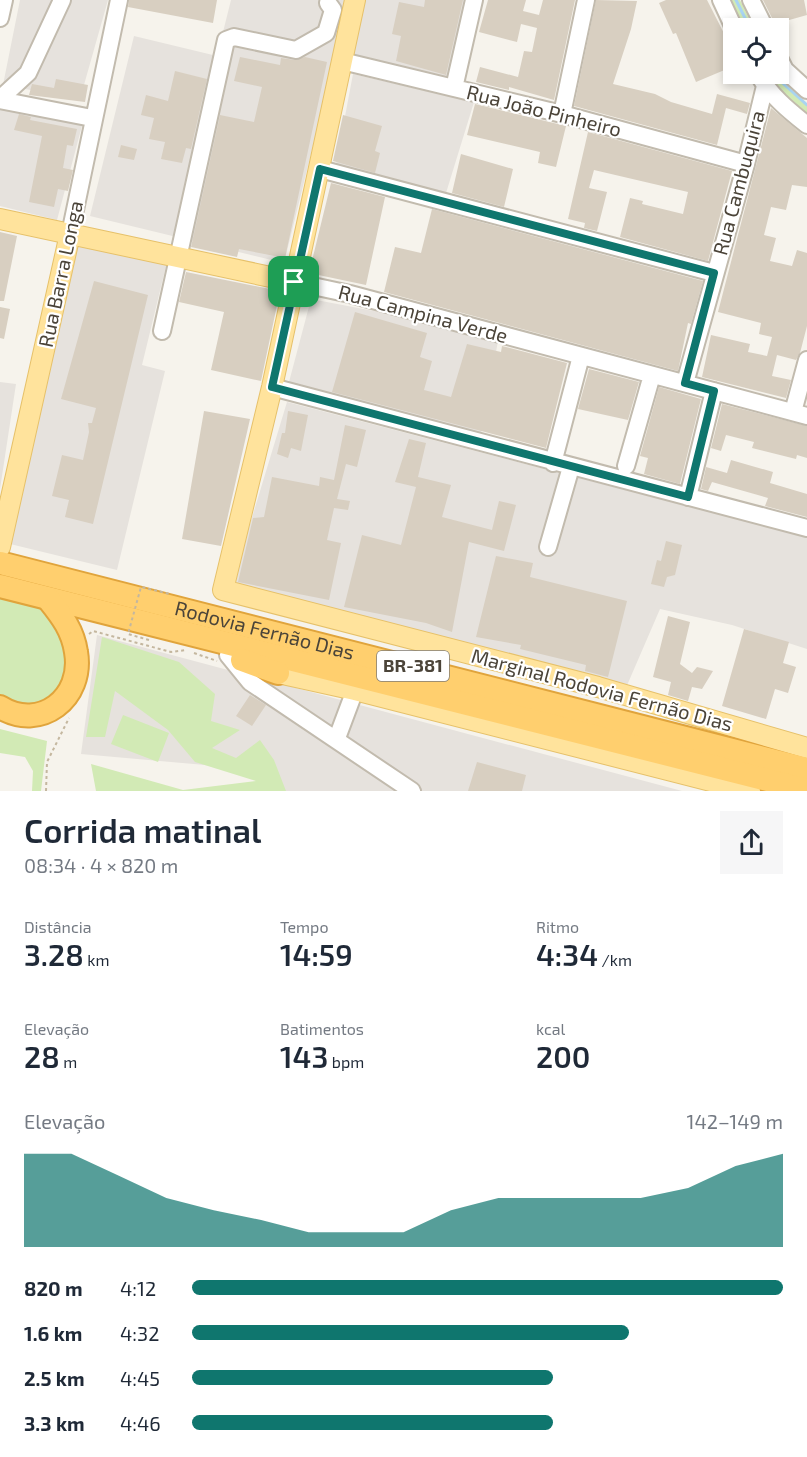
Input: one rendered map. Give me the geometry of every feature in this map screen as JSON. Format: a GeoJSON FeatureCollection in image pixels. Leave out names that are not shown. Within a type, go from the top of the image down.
{"type":"FeatureCollection","features":[{"type":"Feature","properties":{"kind":"highway","name":"Rodovia Fernão Dias"},"geometry":{"type":"LineString","coordinates":[[9,565],[236,621],[807,769]]}},
{"type":"Feature","properties":{"kind":"highway","name":"Rodovia Fernão Dias"},"geometry":{"type":"LineString","coordinates":[[6,588],[185,641],[807,790]]}},
{"type":"Feature","properties":{"kind":"highway"},"geometry":{"type":"LineString","coordinates":[[0,707],[12,715],[40,716],[66,698],[71,689],[77,656],[73,635],[49,600]]}},
{"type":"Feature","properties":{"kind":"highway","name":"BR-381"},"geometry":{"type":"LineString","coordinates":[[185,641],[278,673]]}},
{"type":"Feature","properties":{"kind":"main road"},"geometry":{"type":"LineString","coordinates":[[272,387],[355,0]]}},
{"type":"Feature","properties":{"kind":"main road","name":"Rua Campina Verde"},"geometry":{"type":"LineString","coordinates":[[0,219],[294,282]]}},
{"type":"Feature","properties":{"kind":"main road","name":"Rua Barra Longa"},"geometry":{"type":"LineString","coordinates":[[0,547],[70,234]]}},
{"type":"Feature","properties":{"kind":"main road","name":"Marginal Rodovia Fernão Dias"},"geometry":{"type":"LineString","coordinates":[[272,387],[223,590],[598,687],[807,748]]}},
{"type":"Feature","properties":{"kind":"main road","name":"Rodovia Fernão Dias"},"geometry":{"type":"LineString","coordinates":[[278,673],[355,690],[750,791]]}},
{"type":"Feature","properties":{"kind":"street"},"geometry":{"type":"LineString","coordinates":[[0,18],[4,0]]}},
{"type":"Feature","properties":{"kind":"street"},"geometry":{"type":"LineString","coordinates":[[0,99],[28,73],[63,0]]}},
{"type":"Feature","properties":{"kind":"street","name":"Rua Barra Longa"},"geometry":{"type":"LineString","coordinates":[[70,234],[92,118],[119,0]]}},
{"type":"Feature","properties":{"kind":"street"},"geometry":{"type":"LineString","coordinates":[[454,88],[474,0]]}},
{"type":"Feature","properties":{"kind":"street"},"geometry":{"type":"LineString","coordinates":[[562,114],[586,0]]}},
{"type":"Feature","properties":{"kind":"street"},"geometry":{"type":"LineString","coordinates":[[721,0],[729,18]]}},
{"type":"Feature","properties":{"kind":"street"},"geometry":{"type":"LineString","coordinates":[[751,0],[760,18]]}},
{"type":"Feature","properties":{"kind":"street"},"geometry":{"type":"LineString","coordinates":[[162,331],[226,40],[234,37],[296,50],[326,33],[333,10],[328,3]]}},
{"type":"Feature","properties":{"kind":"street","name":"Rua João Pinheiro"},"geometry":{"type":"LineString","coordinates":[[342,61],[562,114],[746,164]]}},
{"type":"Feature","properties":{"kind":"street"},"geometry":{"type":"LineString","coordinates":[[789,65],[807,71]]}},
{"type":"Feature","properties":{"kind":"street"},"geometry":{"type":"LineString","coordinates":[[789,71],[807,90]]}},
{"type":"Feature","properties":{"kind":"street","name":"Rua Cambuquira"},"geometry":{"type":"LineString","coordinates":[[685,383],[746,164],[760,84]]}},
{"type":"Feature","properties":{"kind":"street"},"geometry":{"type":"LineString","coordinates":[[765,84],[807,125]]}},
{"type":"Feature","properties":{"kind":"street"},"geometry":{"type":"LineString","coordinates":[[0,99],[92,118]]}},
{"type":"Feature","properties":{"kind":"street"},"geometry":{"type":"LineString","coordinates":[[320,169],[714,273]]}},
{"type":"Feature","properties":{"kind":"street","name":"Rua Campina Verde"},"geometry":{"type":"LineString","coordinates":[[294,282],[800,414]]}},
{"type":"Feature","properties":{"kind":"street"},"geometry":{"type":"LineString","coordinates":[[553,463],[582,356]]}},
{"type":"Feature","properties":{"kind":"street"},"geometry":{"type":"LineString","coordinates":[[800,414],[807,360]]}},
{"type":"Feature","properties":{"kind":"street"},"geometry":{"type":"LineString","coordinates":[[626,466],[652,375]]}},
{"type":"Feature","properties":{"kind":"street"},"geometry":{"type":"LineString","coordinates":[[272,387],[553,463],[807,528]]}},
{"type":"Feature","properties":{"kind":"street"},"geometry":{"type":"LineString","coordinates":[[688,497],[714,391]]}},
{"type":"Feature","properties":{"kind":"street"},"geometry":{"type":"LineString","coordinates":[[548,546],[571,467]]}},
{"type":"Feature","properties":{"kind":"street"},"geometry":{"type":"LineString","coordinates":[[228,654],[250,682],[337,738],[412,791]]}},
{"type":"Feature","properties":{"kind":"street"},"geometry":{"type":"LineString","coordinates":[[337,738],[355,690]]}},
{"type":"Feature","properties":{"kind":"path"},"geometry":{"type":"LineString","coordinates":[[149,640],[128,634],[141,587],[171,594]]}},
{"type":"Feature","properties":{"kind":"path"},"geometry":{"type":"LineString","coordinates":[[84,639],[93,631],[171,652],[185,641]]}},
{"type":"Feature","properties":{"kind":"shaded area"},"geometry":{"type":"Polygon","coordinates":[[[20,0],[108,0],[80,99],[3,85],[20,0]]]}},
{"type":"Feature","properties":{"kind":"shaded area"},"geometry":{"type":"Polygon","coordinates":[[[231,0],[349,0],[284,263],[90,216],[134,36],[217,56],[231,0]]]}},
{"type":"Feature","properties":{"kind":"shaded area"},"geometry":{"type":"Polygon","coordinates":[[[365,0],[471,0],[456,82],[352,55],[365,0]]]}},
{"type":"Feature","properties":{"kind":"shaded area"},"geometry":{"type":"Polygon","coordinates":[[[353,74],[474,102],[446,193],[336,164],[353,74]]]}},
{"type":"Feature","properties":{"kind":"shaded area"},"geometry":{"type":"Polygon","coordinates":[[[0,108],[83,122],[57,220],[0,206],[0,108]]]}},
{"type":"Feature","properties":{"kind":"shaded area"},"geometry":{"type":"Polygon","coordinates":[[[78,241],[167,262],[142,365],[165,371],[117,570],[6,543],[78,241]]]}},
{"type":"Feature","properties":{"kind":"shaded area"},"geometry":{"type":"Polygon","coordinates":[[[311,299],[458,327],[498,341],[481,434],[289,382],[311,299]]]}},
{"type":"Feature","properties":{"kind":"shaded area"},"geometry":{"type":"Polygon","coordinates":[[[0,382],[16,384],[0,489],[0,382]]]}},
{"type":"Feature","properties":{"kind":"shaded area"},"geometry":{"type":"Polygon","coordinates":[[[287,402],[807,537],[807,649],[732,625],[660,609],[625,690],[231,587],[287,402]]]}},
{"type":"Feature","properties":{"kind":"shaded area"},"geometry":{"type":"Polygon","coordinates":[[[97,635],[682,791],[280,791],[261,770],[81,754],[97,635]]]}},
{"type":"Feature","properties":{"kind":"green space"},"geometry":{"type":"Polygon","coordinates":[[[729,0],[740,0],[749,18],[737,18],[729,0]]]}},
{"type":"Feature","properties":{"kind":"green space"},"geometry":{"type":"Polygon","coordinates":[[[774,84],[785,84],[807,105],[807,118],[774,84]]]}},
{"type":"Feature","properties":{"kind":"green space"},"geometry":{"type":"Polygon","coordinates":[[[0,598],[50,611],[66,631],[66,689],[34,708],[19,708],[0,700],[0,598]]]}},
{"type":"Feature","properties":{"kind":"green space"},"geometry":{"type":"Polygon","coordinates":[[[102,637],[179,662],[215,694],[211,721],[240,730],[212,748],[236,758],[260,740],[274,760],[286,791],[96,791],[91,764],[183,790],[256,781],[195,762],[168,730],[115,691],[105,737],[86,737],[102,637]]]}},
{"type":"Feature","properties":{"kind":"green space"},"geometry":{"type":"Polygon","coordinates":[[[123,715],[169,733],[158,762],[111,744],[123,715]]]}},
{"type":"Feature","properties":{"kind":"green space"},"geometry":{"type":"Polygon","coordinates":[[[0,729],[47,741],[41,791],[32,791],[33,771],[25,757],[0,753],[0,729]]]}},
{"type":"Feature","properties":{"kind":"building"},"geometry":{"type":"Polygon","coordinates":[[[129,0],[217,0],[213,23],[128,7],[129,0]]]}},
{"type":"Feature","properties":{"kind":"building"},"geometry":{"type":"Polygon","coordinates":[[[425,0],[463,0],[446,75],[396,61],[401,36],[392,34],[399,2],[424,7],[425,0]]]}},
{"type":"Feature","properties":{"kind":"building"},"geometry":{"type":"Polygon","coordinates":[[[488,0],[526,0],[523,11],[539,15],[543,0],[575,0],[554,100],[509,87],[509,90],[476,82],[480,67],[518,77],[524,51],[532,52],[537,28],[521,24],[517,42],[479,32],[488,0]]]}},
{"type":"Feature","properties":{"kind":"building"},"geometry":{"type":"Polygon","coordinates":[[[596,0],[637,1],[631,29],[613,84],[655,94],[671,102],[712,114],[717,94],[750,103],[747,114],[726,108],[717,145],[574,106],[596,0]]]}},
{"type":"Feature","properties":{"kind":"building"},"geometry":{"type":"Polygon","coordinates":[[[666,0],[707,0],[723,31],[723,71],[696,82],[676,33],[673,34],[659,3],[666,0]]]}},
{"type":"Feature","properties":{"kind":"building"},"geometry":{"type":"Polygon","coordinates":[[[763,0],[804,0],[807,15],[789,20],[789,18],[772,18],[763,0]]]}},
{"type":"Feature","properties":{"kind":"building"},"geometry":{"type":"Polygon","coordinates":[[[240,57],[280,65],[281,58],[295,60],[305,57],[327,62],[285,258],[239,249],[237,257],[191,247],[220,115],[254,122],[262,87],[234,81],[240,57]]]}},
{"type":"Feature","properties":{"kind":"building"},"geometry":{"type":"Polygon","coordinates":[[[175,71],[207,79],[191,149],[186,148],[182,163],[161,159],[165,142],[149,139],[154,118],[141,115],[146,95],[168,101],[175,71]]]}},
{"type":"Feature","properties":{"kind":"building"},"geometry":{"type":"Polygon","coordinates":[[[56,79],[88,85],[85,102],[29,95],[32,84],[54,88],[56,79]]]}},
{"type":"Feature","properties":{"kind":"building"},"geometry":{"type":"Polygon","coordinates":[[[475,104],[566,126],[556,167],[538,163],[540,152],[467,135],[475,104]]]}},
{"type":"Feature","properties":{"kind":"building"},"geometry":{"type":"Polygon","coordinates":[[[771,108],[807,138],[807,187],[792,185],[786,210],[771,207],[764,235],[776,238],[770,261],[792,266],[797,250],[807,253],[807,326],[800,353],[796,360],[777,355],[772,376],[791,380],[786,398],[702,377],[711,335],[750,344],[748,352],[767,356],[772,337],[759,334],[761,323],[718,312],[771,108]]]}},
{"type":"Feature","properties":{"kind":"building"},"geometry":{"type":"Polygon","coordinates":[[[19,114],[31,117],[30,120],[77,129],[73,146],[67,145],[63,168],[73,170],[68,191],[58,189],[54,207],[29,202],[42,136],[14,130],[19,114]]]}},
{"type":"Feature","properties":{"kind":"building"},"geometry":{"type":"Polygon","coordinates":[[[343,115],[382,126],[375,151],[380,153],[375,173],[333,161],[343,115]]]}},
{"type":"Feature","properties":{"kind":"building"},"geometry":{"type":"Polygon","coordinates":[[[588,132],[732,171],[708,261],[620,237],[630,198],[643,201],[642,204],[683,214],[688,192],[594,170],[589,188],[607,192],[597,231],[584,228],[585,223],[568,219],[588,132]]]}},
{"type":"Feature","properties":{"kind":"building"},"geometry":{"type":"Polygon","coordinates":[[[121,145],[137,149],[134,160],[118,157],[121,145]]]}},
{"type":"Feature","properties":{"kind":"building"},"geometry":{"type":"Polygon","coordinates":[[[461,154],[513,169],[504,207],[452,193],[461,154]]]}},
{"type":"Feature","properties":{"kind":"building"},"geometry":{"type":"Polygon","coordinates":[[[331,183],[385,197],[366,285],[309,273],[331,183]]]}},
{"type":"Feature","properties":{"kind":"building"},"geometry":{"type":"Polygon","coordinates":[[[432,209],[703,281],[691,324],[688,323],[678,371],[384,292],[395,247],[421,253],[432,209]]]}},
{"type":"Feature","properties":{"kind":"building"},"geometry":{"type":"Polygon","coordinates":[[[0,232],[17,236],[4,301],[0,301],[0,232]]]}},
{"type":"Feature","properties":{"kind":"building"},"geometry":{"type":"Polygon","coordinates":[[[186,272],[280,291],[261,381],[211,370],[224,312],[179,302],[186,272]]]}},
{"type":"Feature","properties":{"kind":"building"},"geometry":{"type":"Polygon","coordinates":[[[94,281],[148,295],[93,524],[65,517],[69,500],[52,496],[62,455],[83,460],[89,432],[88,423],[92,423],[96,408],[61,399],[94,281]]]}},
{"type":"Feature","properties":{"kind":"building"},"geometry":{"type":"Polygon","coordinates":[[[0,307],[10,309],[4,339],[0,338],[0,307]]]}},
{"type":"Feature","properties":{"kind":"building"},"geometry":{"type":"Polygon","coordinates":[[[355,312],[427,333],[420,357],[432,361],[424,390],[451,397],[467,344],[501,352],[502,346],[567,363],[546,448],[332,392],[355,312]]]}},
{"type":"Feature","properties":{"kind":"building"},"geometry":{"type":"Polygon","coordinates":[[[589,369],[639,382],[628,420],[578,409],[589,369]]]}},
{"type":"Feature","properties":{"kind":"building"},"geometry":{"type":"Polygon","coordinates":[[[659,387],[701,399],[680,484],[644,474],[648,458],[640,456],[659,387]]]}},
{"type":"Feature","properties":{"kind":"building"},"geometry":{"type":"Polygon","coordinates":[[[722,404],[807,426],[807,458],[797,455],[796,459],[752,448],[754,442],[726,435],[721,451],[711,448],[722,404]]]}},
{"type":"Feature","properties":{"kind":"building"},"geometry":{"type":"Polygon","coordinates":[[[204,411],[250,419],[221,546],[182,539],[204,411]]]}},
{"type":"Feature","properties":{"kind":"building"},"geometry":{"type":"Polygon","coordinates":[[[288,411],[308,415],[301,451],[291,448],[288,458],[277,454],[282,433],[285,433],[288,411]]]}},
{"type":"Feature","properties":{"kind":"building"},"geometry":{"type":"Polygon","coordinates":[[[345,425],[366,430],[357,467],[346,464],[337,499],[350,501],[348,510],[334,508],[327,540],[341,543],[329,600],[238,582],[253,518],[264,517],[272,477],[319,486],[320,477],[334,480],[345,425]]]}},
{"type":"Feature","properties":{"kind":"building"},"geometry":{"type":"Polygon","coordinates":[[[409,439],[426,443],[418,477],[451,485],[442,517],[492,530],[499,501],[516,505],[504,551],[469,542],[452,632],[426,623],[344,607],[362,535],[401,545],[416,487],[395,482],[409,439]]]}},
{"type":"Feature","properties":{"kind":"building"},"geometry":{"type":"Polygon","coordinates":[[[731,460],[773,472],[770,483],[807,494],[807,517],[765,506],[768,498],[712,482],[708,491],[701,489],[706,467],[727,473],[731,460]]]}},
{"type":"Feature","properties":{"kind":"building"},"geometry":{"type":"Polygon","coordinates":[[[666,541],[682,545],[675,575],[667,577],[664,587],[651,584],[657,560],[661,561],[666,541]]]}},
{"type":"Feature","properties":{"kind":"building"},"geometry":{"type":"Polygon","coordinates":[[[496,556],[533,563],[530,577],[627,601],[608,677],[585,671],[586,665],[520,649],[521,645],[476,637],[496,556]]]}},
{"type":"Feature","properties":{"kind":"building"},"geometry":{"type":"Polygon","coordinates":[[[668,616],[690,622],[680,664],[692,673],[697,667],[713,671],[702,689],[692,687],[688,701],[668,695],[671,682],[653,677],[668,616]]]}},
{"type":"Feature","properties":{"kind":"building"},"geometry":{"type":"Polygon","coordinates":[[[744,629],[789,642],[783,663],[796,667],[788,693],[775,689],[766,719],[722,706],[744,629]]]}},
{"type":"Feature","properties":{"kind":"building"},"geometry":{"type":"Polygon","coordinates":[[[250,695],[266,705],[252,726],[236,716],[250,695]]]}},
{"type":"Feature","properties":{"kind":"building"},"geometry":{"type":"Polygon","coordinates":[[[477,762],[526,775],[522,791],[468,791],[477,762]]]}},
{"type":"Feature","properties":{"kind":"waterway"},"geometry":{"type":"LineString","coordinates":[[736,0],[745,18]]}},
{"type":"Feature","properties":{"kind":"waterway"},"geometry":{"type":"LineString","coordinates":[[784,84],[807,105]]}},
{"type":"Feature","properties":{"kind":"route"},"geometry":{"type":"LineString","coordinates":[[320,169],[714,273],[685,383],[714,391],[703,427],[688,497],[272,387],[294,282],[320,169]]}}]}
